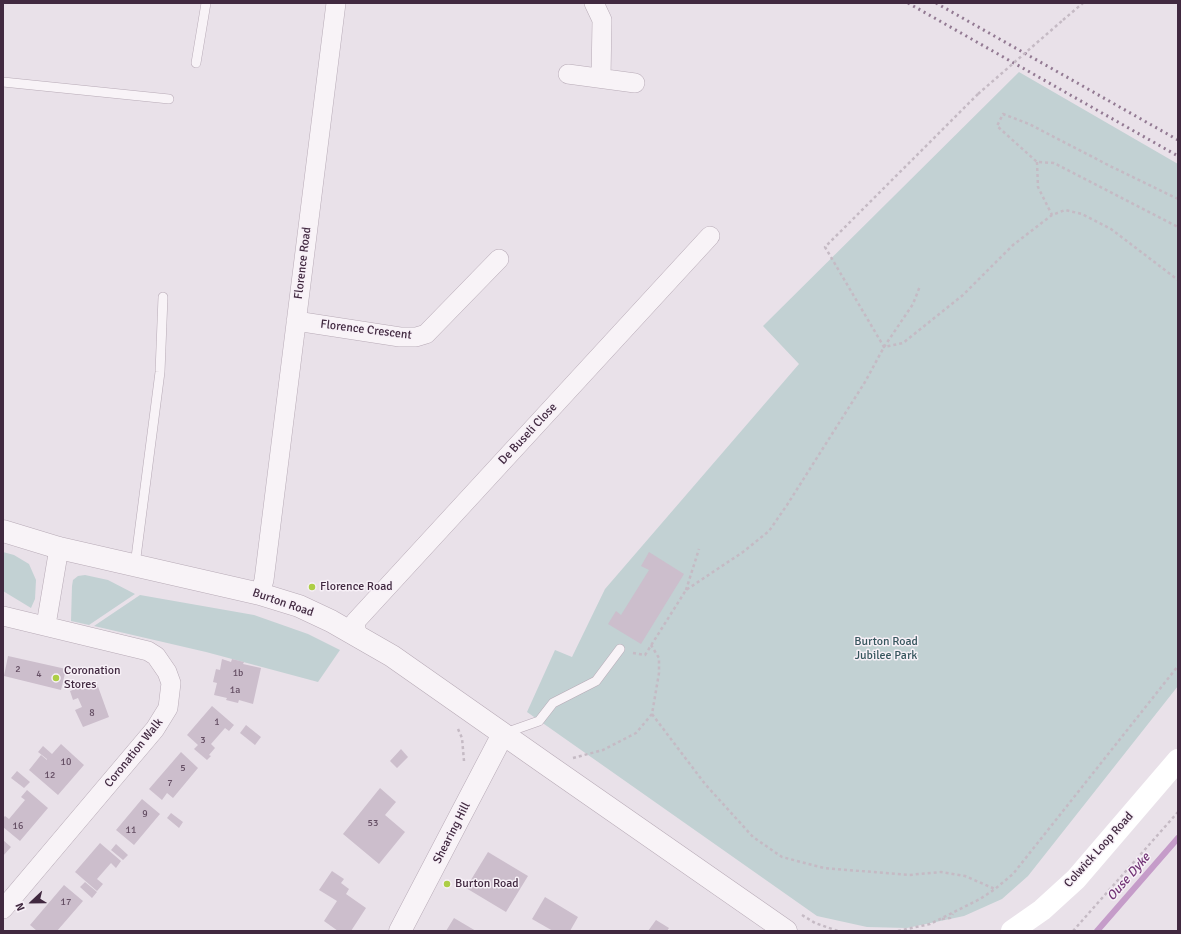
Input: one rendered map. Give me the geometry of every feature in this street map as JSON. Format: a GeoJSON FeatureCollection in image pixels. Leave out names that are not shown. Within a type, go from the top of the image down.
{"type":"FeatureCollection","features":[{"type":"Feature","properties":{"kind":"main road","name":"Colwick Loop Road"},"geometry":{"type":"LineString","coordinates":[[1012,931],[1042,910],[1076,879],[1178,760]]}},
{"type":"Feature","properties":{"kind":"street","name":"Florence Road"},"geometry":{"type":"LineString","coordinates":[[260,594],[264,580],[336,3]]}},
{"type":"Feature","properties":{"kind":"street"},"geometry":{"type":"LineString","coordinates":[[594,3],[602,20],[601,78]]}},
{"type":"Feature","properties":{"kind":"street"},"geometry":{"type":"LineString","coordinates":[[568,74],[635,83]]}},
{"type":"Feature","properties":{"kind":"street","name":"De Buseli Close"},"geometry":{"type":"LineString","coordinates":[[357,635],[355,622],[710,236]]}},
{"type":"Feature","properties":{"kind":"street","name":"Florence Crescent"},"geometry":{"type":"LineString","coordinates":[[296,321],[400,337],[416,337],[426,334],[499,259]]}},
{"type":"Feature","properties":{"kind":"street","name":"Burton Road"},"geometry":{"type":"LineString","coordinates":[[3,531],[59,548],[260,594],[299,606],[331,621],[392,656],[786,931]]}},
{"type":"Feature","properties":{"kind":"street"},"geometry":{"type":"LineString","coordinates":[[46,625],[59,548]]}},
{"type":"Feature","properties":{"kind":"street","name":"Coronation Walk"},"geometry":{"type":"LineString","coordinates":[[3,616],[46,625],[148,651],[156,656],[167,672],[171,683],[168,708],[155,729],[3,909]]}},
{"type":"Feature","properties":{"kind":"street","name":"Shearing Hill"},"geometry":{"type":"LineString","coordinates":[[400,931],[503,734]]}},
{"type":"Feature","properties":{"kind":"lane"},"geometry":{"type":"LineString","coordinates":[[196,63],[206,3]]}},
{"type":"Feature","properties":{"kind":"lane"},"geometry":{"type":"LineString","coordinates":[[3,82],[169,99]]}},
{"type":"Feature","properties":{"kind":"lane"},"geometry":{"type":"LineString","coordinates":[[135,565],[160,372],[163,297]]}},
{"type":"Feature","properties":{"kind":"lane"},"geometry":{"type":"LineString","coordinates":[[503,734],[539,721],[553,703],[596,681],[620,649]]}},
{"type":"Feature","properties":{"kind":"path"},"geometry":{"type":"LineString","coordinates":[[884,347],[825,247],[978,94],[1084,3]]}},
{"type":"Feature","properties":{"kind":"path"},"geometry":{"type":"LineString","coordinates":[[1178,199],[1029,124],[1003,114],[997,126],[1037,162],[1054,164],[1178,227]]}},
{"type":"Feature","properties":{"kind":"path"},"geometry":{"type":"LineString","coordinates":[[1037,162],[1038,187],[1052,215]]}},
{"type":"Feature","properties":{"kind":"path"},"geometry":{"type":"LineString","coordinates":[[884,347],[903,343],[963,295],[1013,245],[1052,215],[1065,210],[1082,214],[1111,229],[1178,280]]}},
{"type":"Feature","properties":{"kind":"path"},"geometry":{"type":"LineString","coordinates":[[686,590],[743,552],[769,531],[865,382],[884,347],[913,304],[920,286]]}},
{"type":"Feature","properties":{"kind":"path"},"geometry":{"type":"LineString","coordinates":[[645,655],[686,590],[699,549]]}},
{"type":"Feature","properties":{"kind":"path"},"geometry":{"type":"LineString","coordinates":[[546,764],[603,750],[636,733],[652,714],[659,673],[659,658],[651,645]]}},
{"type":"Feature","properties":{"kind":"path"},"geometry":{"type":"LineString","coordinates":[[898,931],[930,924],[980,899],[1013,874],[1178,666]]}},
{"type":"Feature","properties":{"kind":"path"},"geometry":{"type":"LineString","coordinates":[[652,714],[705,784],[753,837],[782,857],[824,868],[909,875],[941,872],[965,876],[995,889]]}},
{"type":"Feature","properties":{"kind":"path"},"geometry":{"type":"LineString","coordinates":[[456,724],[462,738],[464,764],[481,775]]}},
{"type":"Feature","properties":{"kind":"path"},"geometry":{"type":"LineString","coordinates":[[1073,931],[1178,812]]}},
{"type":"Feature","properties":{"kind":"green space","name":"Burton Road Jubilee Park"},"geometry":{"type":"Polygon","coordinates":[[[1019,72],[1178,164],[1178,686],[1028,876],[1002,899],[964,916],[907,928],[867,927],[817,916],[527,712],[555,650],[572,657],[605,589],[799,364],[763,326],[1019,72]]]}},
{"type":"Feature","properties":{"kind":"green space"},"geometry":{"type":"Polygon","coordinates":[[[3,552],[14,555],[29,564],[36,580],[35,599],[31,608],[3,591],[3,552]]]}},
{"type":"Feature","properties":{"kind":"green space"},"geometry":{"type":"Polygon","coordinates":[[[85,575],[108,580],[135,594],[89,625],[71,621],[73,580],[78,576],[85,575]]]}},
{"type":"Feature","properties":{"kind":"green space"},"geometry":{"type":"Polygon","coordinates":[[[140,595],[254,615],[308,634],[340,650],[318,682],[206,652],[94,626],[140,595]]]}},
{"type":"Feature","properties":{"kind":"building"},"geometry":{"type":"Polygon","coordinates":[[[649,552],[684,574],[641,644],[608,624],[616,611],[621,615],[649,570],[641,566],[649,552]]]}},
{"type":"Feature","properties":{"kind":"building"},"geometry":{"type":"Polygon","coordinates":[[[8,656],[66,669],[61,690],[4,676],[8,656]]]}},
{"type":"Feature","properties":{"kind":"building"},"geometry":{"type":"Polygon","coordinates":[[[222,659],[231,662],[232,659],[244,662],[243,664],[261,668],[253,704],[239,700],[238,703],[226,700],[227,698],[214,695],[217,683],[213,682],[216,669],[220,670],[222,659]]]}},
{"type":"Feature","properties":{"kind":"building"},"geometry":{"type":"Polygon","coordinates":[[[96,681],[109,717],[83,727],[75,710],[82,707],[78,698],[73,700],[70,691],[96,681]]]}},
{"type":"Feature","properties":{"kind":"building"},"geometry":{"type":"Polygon","coordinates":[[[212,706],[234,725],[229,731],[225,728],[211,744],[215,748],[207,760],[194,749],[198,745],[187,735],[212,706]]]}},
{"type":"Feature","properties":{"kind":"building"},"geometry":{"type":"Polygon","coordinates":[[[246,725],[261,737],[255,745],[240,733],[246,725]]]}},
{"type":"Feature","properties":{"kind":"building"},"geometry":{"type":"Polygon","coordinates":[[[61,744],[84,765],[58,795],[29,770],[41,755],[47,760],[38,752],[43,746],[52,754],[61,744]]]}},
{"type":"Feature","properties":{"kind":"building"},"geometry":{"type":"Polygon","coordinates":[[[401,749],[408,757],[397,768],[390,761],[401,749]]]}},
{"type":"Feature","properties":{"kind":"building"},"geometry":{"type":"Polygon","coordinates":[[[181,752],[198,768],[173,798],[167,793],[162,800],[149,789],[181,752]]]}},
{"type":"Feature","properties":{"kind":"building"},"geometry":{"type":"Polygon","coordinates":[[[17,771],[30,782],[24,788],[11,778],[17,771]]]}},
{"type":"Feature","properties":{"kind":"building"},"geometry":{"type":"Polygon","coordinates":[[[380,788],[396,802],[385,815],[405,832],[379,864],[343,834],[380,788]]]}},
{"type":"Feature","properties":{"kind":"building"},"geometry":{"type":"Polygon","coordinates":[[[27,790],[48,808],[20,841],[3,827],[3,818],[5,816],[9,819],[25,800],[21,797],[27,790]]]}},
{"type":"Feature","properties":{"kind":"building"},"geometry":{"type":"Polygon","coordinates":[[[142,799],[160,814],[134,845],[116,830],[142,799]]]}},
{"type":"Feature","properties":{"kind":"building"},"geometry":{"type":"Polygon","coordinates":[[[171,813],[183,822],[179,828],[167,818],[171,813]]]}},
{"type":"Feature","properties":{"kind":"building"},"geometry":{"type":"Polygon","coordinates":[[[3,840],[11,847],[3,856],[3,840]]]}},
{"type":"Feature","properties":{"kind":"building"},"geometry":{"type":"Polygon","coordinates":[[[100,843],[121,861],[116,868],[111,863],[97,879],[103,884],[97,891],[75,872],[100,843]]]}},
{"type":"Feature","properties":{"kind":"building"},"geometry":{"type":"Polygon","coordinates":[[[116,844],[128,855],[123,860],[111,850],[116,844]]]}},
{"type":"Feature","properties":{"kind":"building"},"geometry":{"type":"Polygon","coordinates":[[[488,852],[528,876],[506,912],[466,888],[488,852]]]}},
{"type":"Feature","properties":{"kind":"building"},"geometry":{"type":"Polygon","coordinates":[[[332,871],[344,879],[341,883],[349,889],[346,894],[366,908],[351,931],[338,931],[324,921],[337,901],[319,890],[332,871]]]}},
{"type":"Feature","properties":{"kind":"building"},"geometry":{"type":"Polygon","coordinates":[[[85,882],[97,892],[92,898],[80,887],[85,882]]]}},
{"type":"Feature","properties":{"kind":"building"},"geometry":{"type":"Polygon","coordinates":[[[64,885],[83,901],[57,931],[37,931],[30,925],[64,885]]]}},
{"type":"Feature","properties":{"kind":"building"},"geometry":{"type":"Polygon","coordinates":[[[545,897],[578,917],[570,931],[553,931],[532,919],[545,897]]]}},
{"type":"Feature","properties":{"kind":"building"},"geometry":{"type":"Polygon","coordinates":[[[454,918],[476,931],[446,931],[454,918]]]}},
{"type":"Feature","properties":{"kind":"building"},"geometry":{"type":"Polygon","coordinates":[[[656,920],[669,928],[667,931],[648,931],[656,920]]]}},
{"type":"Feature","properties":{"kind":"waterway","name":"Ouse Dyke"},"geometry":{"type":"LineString","coordinates":[[1097,931],[1178,838]]}},
{"type":"Feature","properties":{"kind":"railway"},"geometry":{"type":"LineString","coordinates":[[908,3],[1178,156]]}},
{"type":"Feature","properties":{"kind":"railway"},"geometry":{"type":"LineString","coordinates":[[936,3],[1178,140]]}},
{"type":"Feature","properties":{"kind":"place","name":"Florence Road"},"geometry":{"type":"Point","coordinates":[312,587]}},
{"type":"Feature","properties":{"kind":"place","name":"Coronation Stores"},"geometry":{"type":"Point","coordinates":[56,678]}},
{"type":"Feature","properties":{"kind":"place","name":"Burton Road"},"geometry":{"type":"Point","coordinates":[447,884]}}]}
